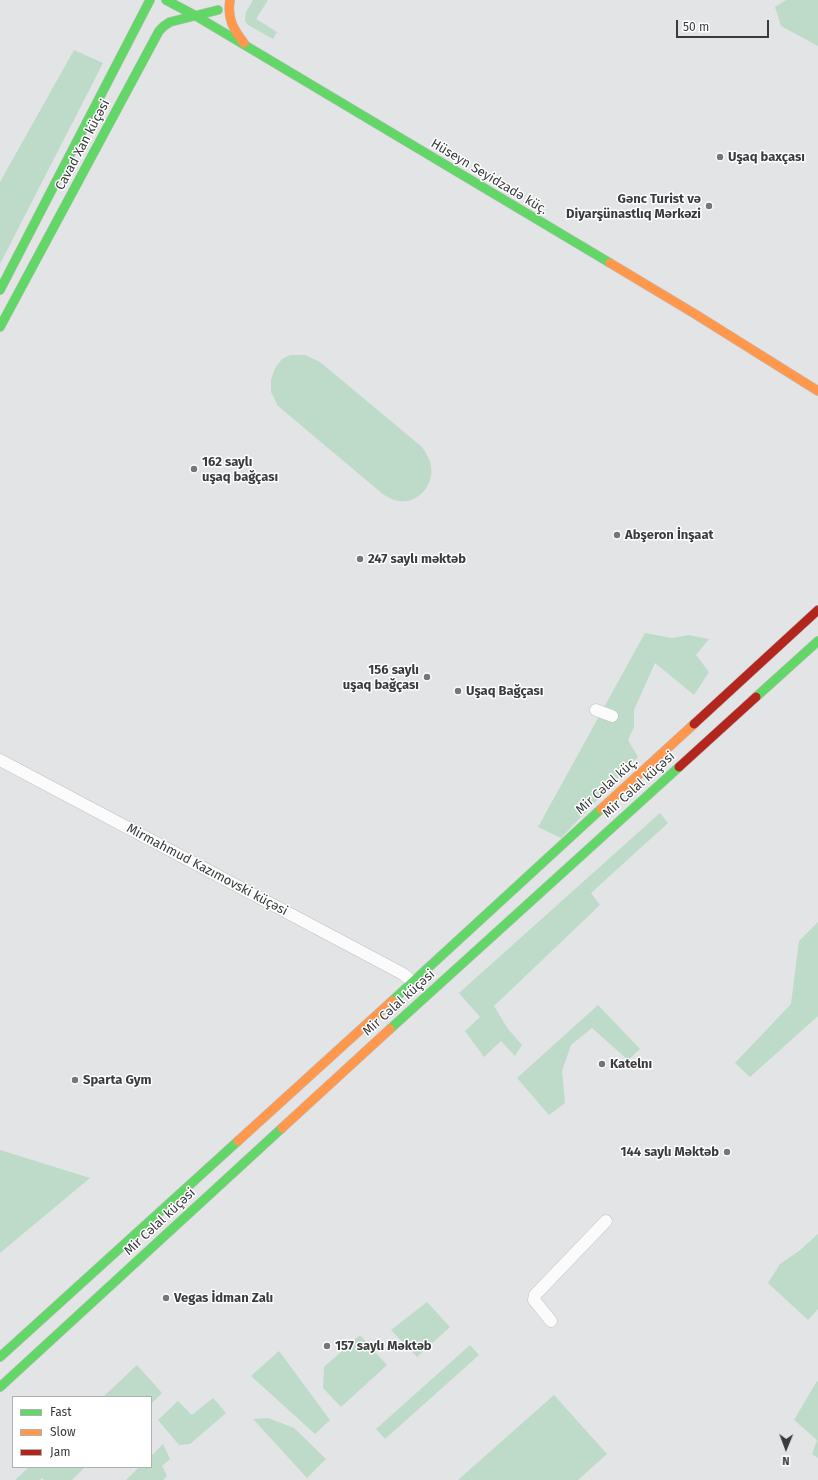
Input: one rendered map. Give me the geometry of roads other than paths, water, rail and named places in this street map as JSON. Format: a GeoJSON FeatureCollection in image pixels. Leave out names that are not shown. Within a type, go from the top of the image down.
{"type":"FeatureCollection","features":[{"type":"Feature","properties":{"kind":"street"},"geometry":{"type":"LineString","coordinates":[[140,0],[142,7],[141,17]]}},
{"type":"Feature","properties":{"kind":"street","name":"Cavad Xan küçəsi"},"geometry":{"type":"LineString","coordinates":[[0,290],[150,0]]}},
{"type":"Feature","properties":{"kind":"street"},"geometry":{"type":"LineString","coordinates":[[166,0],[184,10],[199,14],[218,10],[230,0]]}},
{"type":"Feature","properties":{"kind":"street"},"geometry":{"type":"LineString","coordinates":[[173,0],[184,10]]}},
{"type":"Feature","properties":{"kind":"street"},"geometry":{"type":"LineString","coordinates":[[230,0],[228,14],[232,28],[249,48]]}},
{"type":"Feature","properties":{"kind":"street","name":"Hüseyn Seyidzadə küç."},"geometry":{"type":"LineString","coordinates":[[184,10],[695,314],[818,391]]}},
{"type":"Feature","properties":{"kind":"street","name":"Cavad Xan küçəsi"},"geometry":{"type":"LineString","coordinates":[[0,327],[159,31],[165,24],[171,21],[212,13],[218,10]]}},
{"type":"Feature","properties":{"kind":"street","name":"Mir Cəlal küç."},"geometry":{"type":"LineString","coordinates":[[420,989],[818,610]]}},
{"type":"Feature","properties":{"kind":"street","name":"Mir Cəlal küçəsi"},"geometry":{"type":"LineString","coordinates":[[0,1357],[818,641]]}},
{"type":"Feature","properties":{"kind":"street"},"geometry":{"type":"LineString","coordinates":[[596,710],[612,716]]}},
{"type":"Feature","properties":{"kind":"street","name":"Mirmahmud Kazımovski küçəsi"},"geometry":{"type":"LineString","coordinates":[[0,760],[403,974],[420,989]]}},
{"type":"Feature","properties":{"kind":"street","name":"Mir Cəlal küçəsi"},"geometry":{"type":"LineString","coordinates":[[0,1387],[420,989]]}},
{"type":"Feature","properties":{"kind":"street"},"geometry":{"type":"LineString","coordinates":[[551,1320],[534,1300],[534,1294],[606,1221]]}},
{"type":"Feature","properties":{"kind":"place","name":"Uşaq baxçası"},"geometry":{"type":"Point","coordinates":[720,157]}},
{"type":"Feature","properties":{"kind":"place","name":"Gənc Turist və Diyarşünastlıq Mərkəzi"},"geometry":{"type":"Point","coordinates":[709,206]}},
{"type":"Feature","properties":{"kind":"place","name":"162 saylı uşaq bağçası"},"geometry":{"type":"Point","coordinates":[194,469]}},
{"type":"Feature","properties":{"kind":"place","name":"Abşeron İnşaat"},"geometry":{"type":"Point","coordinates":[617,535]}},
{"type":"Feature","properties":{"kind":"place","name":"247 saylı məktəb"},"geometry":{"type":"Point","coordinates":[360,559]}},
{"type":"Feature","properties":{"kind":"place","name":"156 saylı uşaq bağçası"},"geometry":{"type":"Point","coordinates":[427,677]}},
{"type":"Feature","properties":{"kind":"place","name":"Uşaq Bağçası"},"geometry":{"type":"Point","coordinates":[458,691]}},
{"type":"Feature","properties":{"kind":"place","name":"Katelnı"},"geometry":{"type":"Point","coordinates":[602,1064]}},
{"type":"Feature","properties":{"kind":"place","name":"Sparta Gym"},"geometry":{"type":"Point","coordinates":[75,1080]}},
{"type":"Feature","properties":{"kind":"place","name":"144 saylı Məktəb"},"geometry":{"type":"Point","coordinates":[727,1152]}},
{"type":"Feature","properties":{"kind":"place","name":"Vegas İdman Zalı"},"geometry":{"type":"Point","coordinates":[166,1298]}},
{"type":"Feature","properties":{"kind":"place","name":"157 saylı Məktəb"},"geometry":{"type":"Point","coordinates":[327,1346]}}]}
